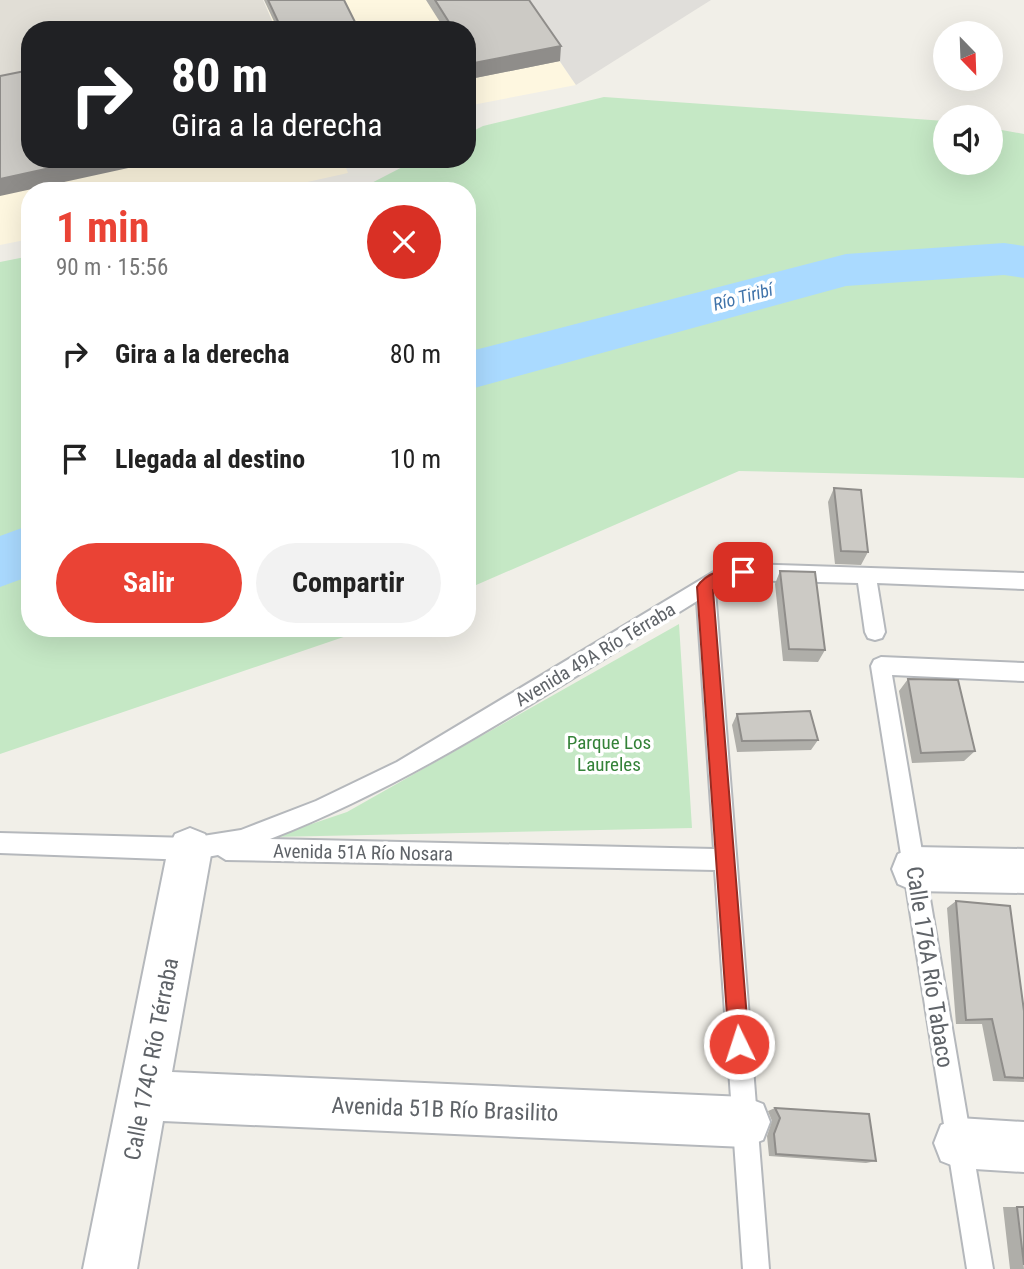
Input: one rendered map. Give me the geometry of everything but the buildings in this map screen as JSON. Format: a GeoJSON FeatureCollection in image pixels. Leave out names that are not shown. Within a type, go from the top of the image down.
{"type":"FeatureCollection","features":[{"type":"Feature","properties":{"kind":"street","name":"Calle 174C Río Térraba"},"geometry":{"type":"LineString","coordinates":[[110,1269],[190,849]]}},
{"type":"Feature","properties":{"kind":"street"},"geometry":{"type":"LineString","coordinates":[[914,869],[1024,872]]}},
{"type":"Feature","properties":{"kind":"street","name":"Avenida 51B Río Brasilito"},"geometry":{"type":"LineString","coordinates":[[145,1096],[745,1122]]}},
{"type":"Feature","properties":{"kind":"street"},"geometry":{"type":"LineString","coordinates":[[959,1143],[1024,1147]]}},
{"type":"Feature","properties":{"kind":"lane","name":"Avenida 49A Río Térraba"},"geometry":{"type":"LineString","coordinates":[[190,849],[241,840],[321,809],[404,769],[724,575],[743,572],[1024,581]]}},
{"type":"Feature","properties":{"kind":"lane"},"geometry":{"type":"LineString","coordinates":[[866,576],[875,632]]}},
{"type":"Feature","properties":{"kind":"lane"},"geometry":{"type":"LineString","coordinates":[[705,587],[756,1269]]}},
{"type":"Feature","properties":{"kind":"lane","name":"Calle 176A Río Tabaco"},"geometry":{"type":"LineString","coordinates":[[980,1269],[881,666],[1024,672]]}},
{"type":"Feature","properties":{"kind":"lane","name":"Avenida 51A Río Nosara"},"geometry":{"type":"LineString","coordinates":[[0,843],[726,860]]}},
{"type":"Feature","properties":{"kind":"shaded area"},"geometry":{"type":"Polygon","coordinates":[[[0,0],[263,0],[272,21],[21,21],[21,88],[0,92],[0,0]]]}},
{"type":"Feature","properties":{"kind":"shaded area"},"geometry":{"type":"Polygon","coordinates":[[[264,0],[518,0],[576,85],[476,104],[476,21],[272,21],[264,0]]]}},
{"type":"Feature","properties":{"kind":"shaded area"},"geometry":{"type":"Polygon","coordinates":[[[518,0],[711,0],[576,85],[518,0]]]}},
{"type":"Feature","properties":{"kind":"shaded area"},"geometry":{"type":"Polygon","coordinates":[[[0,93],[21,139],[21,168],[346,168],[348,173],[308,182],[21,182],[21,241],[0,245],[0,93]]]}},
{"type":"Feature","properties":{"kind":"green space"},"geometry":{"type":"Polygon","coordinates":[[[604,97],[933,120],[933,175],[1003,175],[1003,130],[1024,134],[1024,478],[739,471],[476,585],[476,182],[373,182],[401,168],[476,168],[476,130],[604,97]]]}},
{"type":"Feature","properties":{"kind":"green space"},"geometry":{"type":"Polygon","coordinates":[[[21,258],[21,637],[344,637],[0,754],[0,262],[21,258]]]}},
{"type":"Feature","properties":{"kind":"green space","name":"Parque Los Laureles"},"geometry":{"type":"Polygon","coordinates":[[[679,624],[692,828],[273,837],[347,812],[679,624]]]}},
{"type":"Feature","properties":{"kind":"waterway","name":"Río Tiribí"},"geometry":{"type":"LineString","coordinates":[[476,369],[846,270],[1004,259],[1024,262]]}},
{"type":"Feature","properties":{"kind":"waterway","name":"Río Tiribí"},"geometry":{"type":"LineString","coordinates":[[0,562],[21,553]]}},
{"type":"Feature","properties":{"kind":"route"},"geometry":{"type":"LineString","coordinates":[[739,1044],[705,587],[724,575],[743,572]]}}]}
